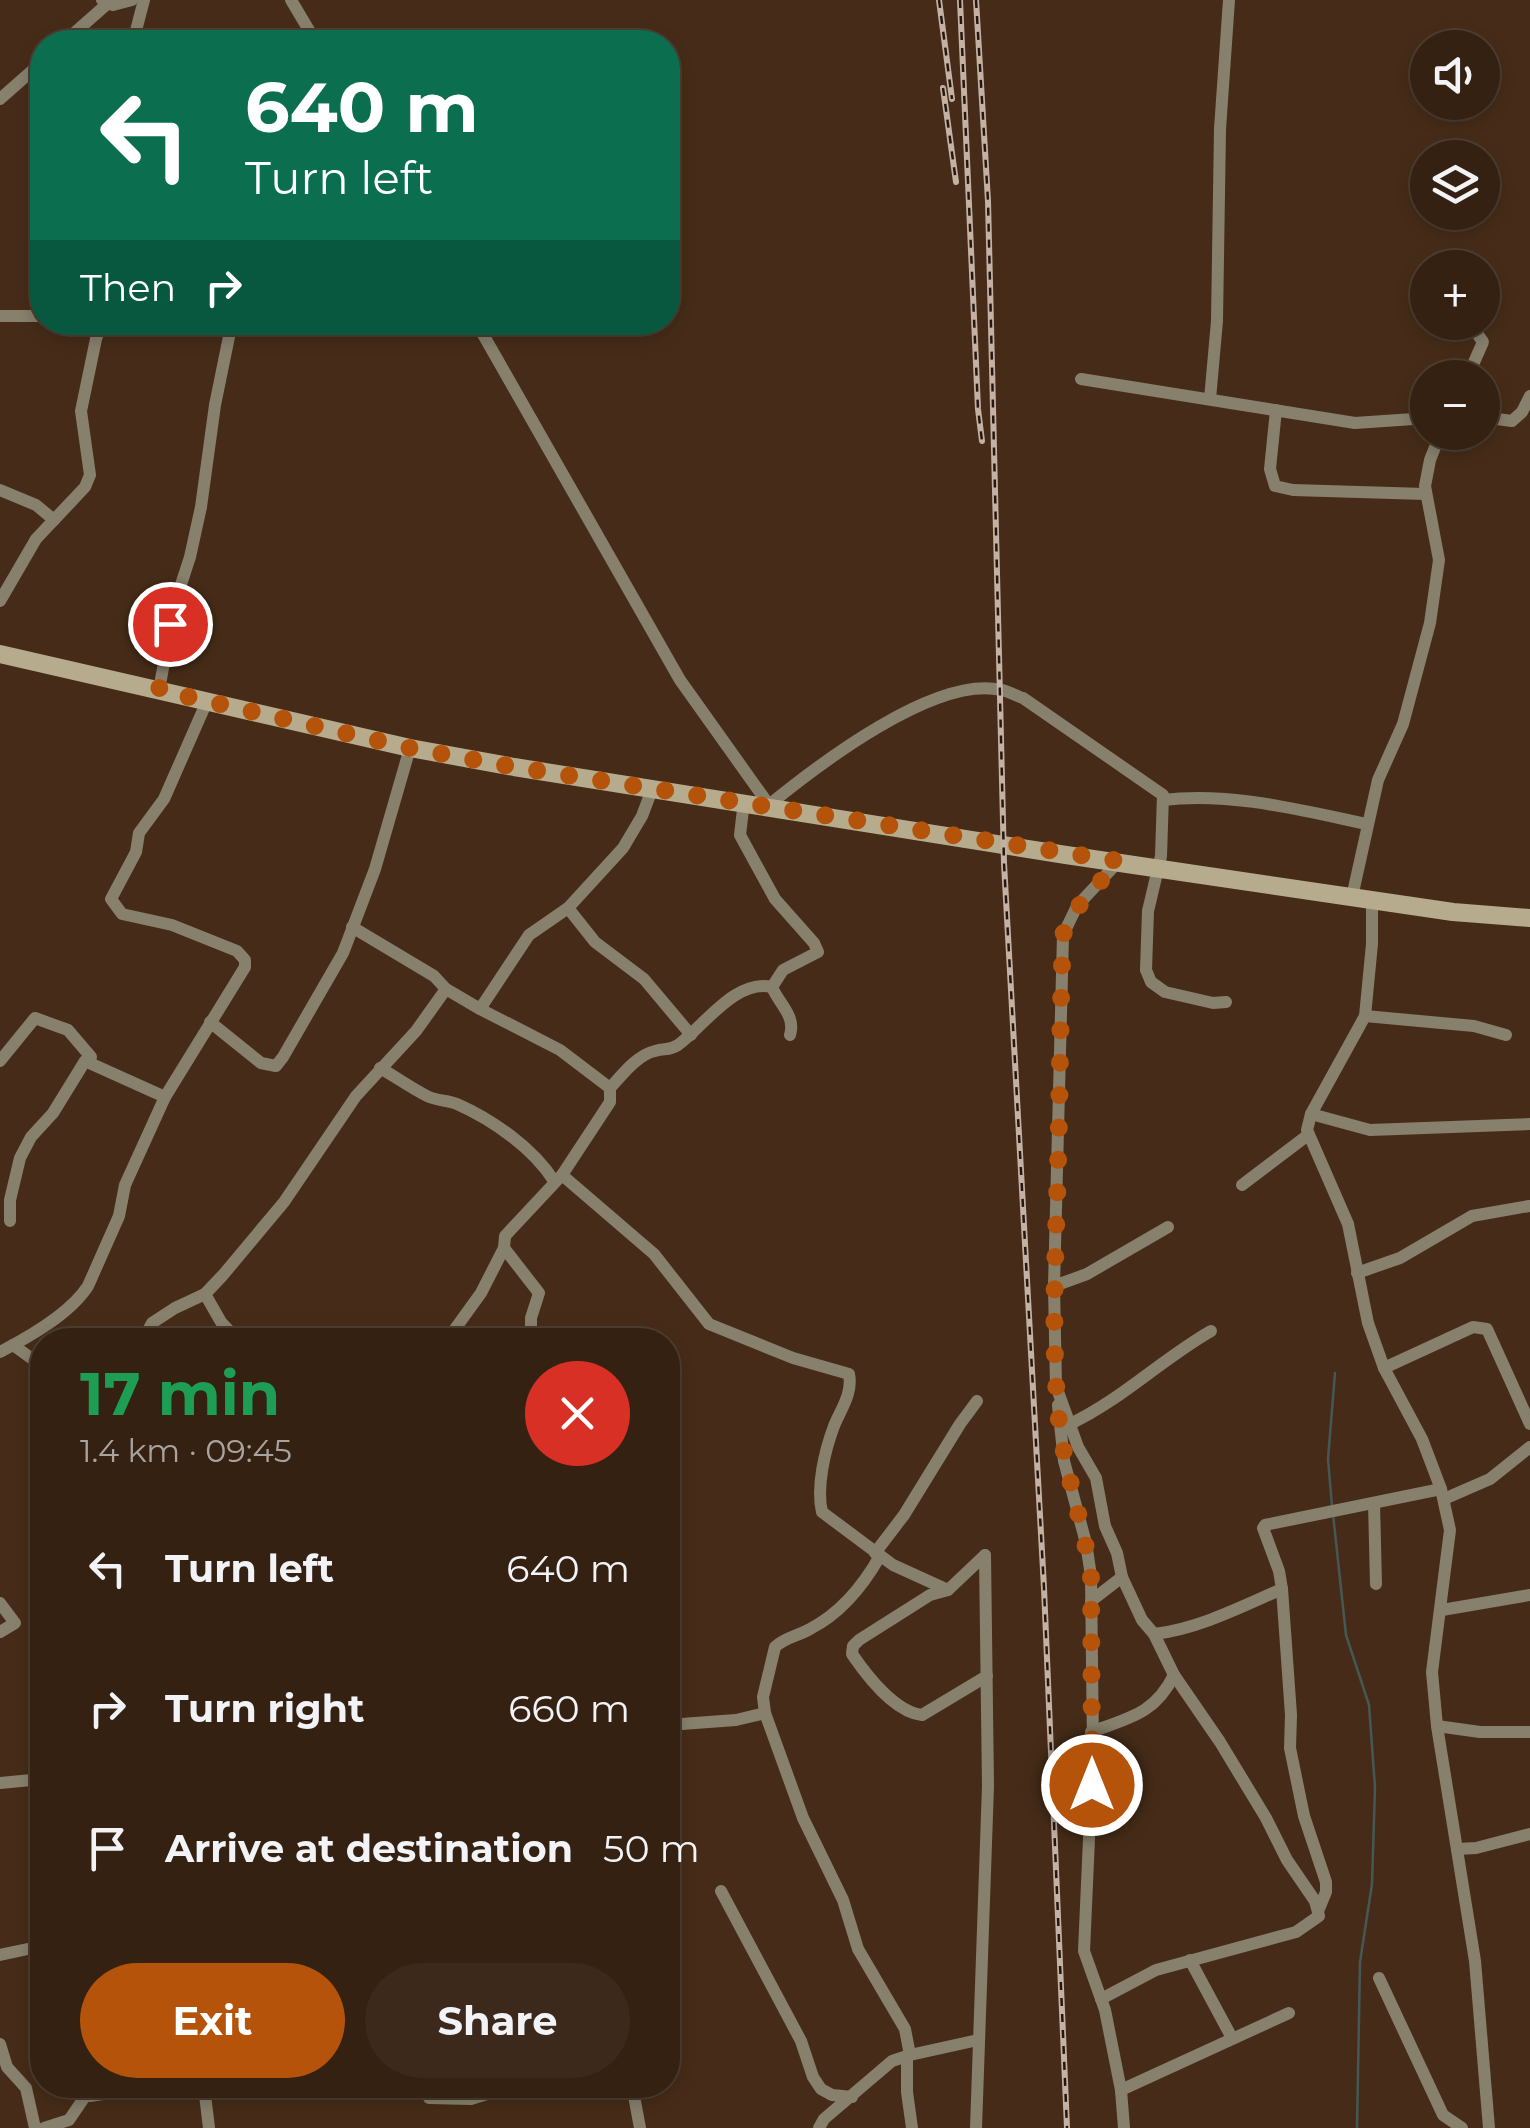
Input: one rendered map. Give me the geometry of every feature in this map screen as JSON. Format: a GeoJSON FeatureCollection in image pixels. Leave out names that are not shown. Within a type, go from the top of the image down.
{"type":"FeatureCollection","features":[{"type":"Feature","properties":{"kind":"main road"},"geometry":{"type":"LineString","coordinates":[[0,654],[410,748],[1352,897],[1530,918]]}},
{"type":"Feature","properties":{"kind":"street"},"geometry":{"type":"LineString","coordinates":[[76,30],[104,2],[132,0]]}},
{"type":"Feature","properties":{"kind":"street"},"geometry":{"type":"LineString","coordinates":[[136,30],[144,0]]}},
{"type":"Feature","properties":{"kind":"street"},"geometry":{"type":"LineString","coordinates":[[291,0],[309,30]]}},
{"type":"Feature","properties":{"kind":"street"},"geometry":{"type":"LineString","coordinates":[[1210,399],[1216,341],[1220,129],[1229,0]]}},
{"type":"Feature","properties":{"kind":"street"},"geometry":{"type":"LineString","coordinates":[[0,99],[30,73]]}},
{"type":"Feature","properties":{"kind":"street"},"geometry":{"type":"LineString","coordinates":[[0,316],[30,316]]}},
{"type":"Feature","properties":{"kind":"street"},"geometry":{"type":"LineString","coordinates":[[159,690],[174,603],[201,507],[229,335]]}},
{"type":"Feature","properties":{"kind":"street"},"geometry":{"type":"LineString","coordinates":[[483,335],[680,680],[770,805],[820,764],[906,712],[977,690],[1000,690],[1023,698],[1163,795],[1158,866],[1148,911],[1147,974],[1165,992],[1213,1004],[1226,1002]]}},
{"type":"Feature","properties":{"kind":"street"},"geometry":{"type":"LineString","coordinates":[[0,601],[22,558],[85,487],[90,476],[81,411],[96,337]]}},
{"type":"Feature","properties":{"kind":"street"},"geometry":{"type":"LineString","coordinates":[[1081,379],[1356,423],[1410,419]]}},
{"type":"Feature","properties":{"kind":"street"},"geometry":{"type":"LineString","coordinates":[[1500,419],[1512,421],[1530,396]]}},
{"type":"Feature","properties":{"kind":"street"},"geometry":{"type":"LineString","coordinates":[[1276,410],[1270,469],[1275,486],[1293,490],[1425,494]]}},
{"type":"Feature","properties":{"kind":"street"},"geometry":{"type":"LineString","coordinates":[[1352,897],[1378,780],[1416,686],[1437,582],[1439,560],[1425,494],[1426,473],[1434,450]]}},
{"type":"Feature","properties":{"kind":"street"},"geometry":{"type":"LineString","coordinates":[[0,490],[36,504],[54,520]]}},
{"type":"Feature","properties":{"kind":"street"},"geometry":{"type":"LineString","coordinates":[[37,1328],[81,1297],[88,1286],[119,1216],[124,1185],[165,1097],[241,975],[245,960],[241,954],[172,924],[122,914],[112,900],[136,852],[139,833],[164,799],[208,700]]}},
{"type":"Feature","properties":{"kind":"street"},"geometry":{"type":"LineString","coordinates":[[210,1022],[262,1063],[276,1066],[328,982],[352,927],[375,869],[410,748]]}},
{"type":"Feature","properties":{"kind":"street"},"geometry":{"type":"LineString","coordinates":[[480,1009],[529,936],[568,908],[623,848],[642,816],[653,786]]}},
{"type":"Feature","properties":{"kind":"street"},"geometry":{"type":"LineString","coordinates":[[1163,800],[1190,796],[1251,801],[1367,824]]}},
{"type":"Feature","properties":{"kind":"street"},"geometry":{"type":"LineString","coordinates":[[744,801],[740,835],[775,899],[814,942],[818,952],[782,970],[772,987]]}},
{"type":"Feature","properties":{"kind":"street"},"geometry":{"type":"LineString","coordinates":[[1119,861],[1078,906],[1063,935],[1054,1286],[1056,1386],[1064,1461],[1086,1542],[1091,1600],[1093,1749],[1084,1951],[1101,1999],[1121,2090],[1124,2128]]}},
{"type":"Feature","properties":{"kind":"street"},"geometry":{"type":"LineString","coordinates":[[1372,900],[1365,1016],[1311,1114],[1308,1135],[1348,1224],[1368,1323],[1384,1368],[1422,1439],[1450,1530],[1432,1672],[1437,1726],[1475,1961],[1489,2128]]}},
{"type":"Feature","properties":{"kind":"street"},"geometry":{"type":"LineString","coordinates":[[568,908],[595,942],[644,979],[691,1035]]}},
{"type":"Feature","properties":{"kind":"street"},"geometry":{"type":"LineString","coordinates":[[352,927],[434,976],[446,989],[560,1050],[610,1088]]}},
{"type":"Feature","properties":{"kind":"street"},"geometry":{"type":"LineString","coordinates":[[456,1328],[481,1294],[504,1248],[505,1236],[558,1178],[610,1102],[610,1088],[646,1055],[671,1049],[737,994],[760,985],[772,987],[789,1015],[790,1036]]}},
{"type":"Feature","properties":{"kind":"street"},"geometry":{"type":"LineString","coordinates":[[152,1328],[160,1317],[205,1294],[284,1202],[356,1096],[416,1031],[446,989]]}},
{"type":"Feature","properties":{"kind":"street"},"geometry":{"type":"LineString","coordinates":[[1365,1016],[1474,1026],[1506,1035]]}},
{"type":"Feature","properties":{"kind":"street"},"geometry":{"type":"LineString","coordinates":[[0,1061],[35,1018],[68,1030],[91,1057]]}},
{"type":"Feature","properties":{"kind":"street"},"geometry":{"type":"LineString","coordinates":[[10,1220],[9,1206],[20,1158],[85,1061],[165,1097]]}},
{"type":"Feature","properties":{"kind":"street"},"geometry":{"type":"LineString","coordinates":[[380,1068],[433,1099],[452,1102],[497,1126],[654,1254],[710,1324],[793,1358],[849,1374],[851,1384],[832,1430],[820,1503],[822,1512],[878,1554],[948,1590]]}},
{"type":"Feature","properties":{"kind":"street"},"geometry":{"type":"LineString","coordinates":[[1311,1114],[1370,1130],[1530,1124]]}},
{"type":"Feature","properties":{"kind":"street"},"geometry":{"type":"LineString","coordinates":[[1242,1185],[1308,1135]]}},
{"type":"Feature","properties":{"kind":"street"},"geometry":{"type":"LineString","coordinates":[[1357,1273],[1400,1258],[1472,1216],[1529,1206]]}},
{"type":"Feature","properties":{"kind":"street"},"geometry":{"type":"LineString","coordinates":[[1054,1286],[1088,1274],[1168,1228]]}},
{"type":"Feature","properties":{"kind":"street"},"geometry":{"type":"LineString","coordinates":[[504,1248],[539,1293],[530,1328]]}},
{"type":"Feature","properties":{"kind":"street"},"geometry":{"type":"LineString","coordinates":[[205,1294],[227,1328]]}},
{"type":"Feature","properties":{"kind":"street"},"geometry":{"type":"LineString","coordinates":[[1384,1368],[1483,1326],[1488,1329],[1530,1424]]}},
{"type":"Feature","properties":{"kind":"street"},"geometry":{"type":"LineString","coordinates":[[1070,1424],[1094,1413],[1180,1349],[1211,1332]]}},
{"type":"Feature","properties":{"kind":"street"},"geometry":{"type":"LineString","coordinates":[[0,1352],[30,1333]]}},
{"type":"Feature","properties":{"kind":"street"},"geometry":{"type":"LineString","coordinates":[[13,1345],[30,1357]]}},
{"type":"Feature","properties":{"kind":"street"},"geometry":{"type":"LineString","coordinates":[[1056,1386],[1078,1448],[1096,1478],[1122,1577],[1142,1620],[1319,1909]]}},
{"type":"Feature","properties":{"kind":"street"},"geometry":{"type":"LineString","coordinates":[[912,2128],[905,2029],[858,1949],[843,1900],[803,1818],[765,1713],[763,1697],[775,1647],[845,1605],[866,1582],[878,1554],[977,1401]]}},
{"type":"Feature","properties":{"kind":"street"},"geometry":{"type":"LineString","coordinates":[[1101,1999],[1156,1970],[1296,1932],[1317,1920],[1326,1882],[1304,1816],[1290,1748],[1280,1571],[1264,1526],[1374,1502],[1442,1494],[1490,1479],[1529,1452]]}},
{"type":"Feature","properties":{"kind":"street"},"geometry":{"type":"LineString","coordinates":[[1374,1502],[1376,1584]]}},
{"type":"Feature","properties":{"kind":"street"},"geometry":{"type":"LineString","coordinates":[[976,2128],[988,1786],[987,1676],[985,1555],[948,1590],[930,1595],[853,1646],[852,1654],[896,1704],[916,1715],[987,1676]]}},
{"type":"Feature","properties":{"kind":"street"},"geometry":{"type":"LineString","coordinates":[[1091,1600],[1122,1577]]}},
{"type":"Feature","properties":{"kind":"street"},"geometry":{"type":"LineString","coordinates":[[1154,1634],[1192,1627],[1282,1590]]}},
{"type":"Feature","properties":{"kind":"street"},"geometry":{"type":"LineString","coordinates":[[1442,1610],[1530,1595]]}},
{"type":"Feature","properties":{"kind":"street"},"geometry":{"type":"LineString","coordinates":[[0,1604],[15,1623],[0,1632]]}},
{"type":"Feature","properties":{"kind":"street"},"geometry":{"type":"LineString","coordinates":[[1091,1732],[1146,1711],[1164,1695],[1174,1675]]}},
{"type":"Feature","properties":{"kind":"street"},"geometry":{"type":"LineString","coordinates":[[680,1724],[736,1720],[765,1713]]}},
{"type":"Feature","properties":{"kind":"street"},"geometry":{"type":"LineString","coordinates":[[1437,1726],[1480,1732],[1530,1732]]}},
{"type":"Feature","properties":{"kind":"street"},"geometry":{"type":"LineString","coordinates":[[0,1783],[30,1781]]}},
{"type":"Feature","properties":{"kind":"street"},"geometry":{"type":"LineString","coordinates":[[1457,1849],[1530,1834]]}},
{"type":"Feature","properties":{"kind":"street"},"geometry":{"type":"LineString","coordinates":[[721,1890],[801,2041],[813,2077],[821,2089],[832,2095],[852,2097]]}},
{"type":"Feature","properties":{"kind":"street"},"geometry":{"type":"LineString","coordinates":[[0,1955],[30,1949]]}},
{"type":"Feature","properties":{"kind":"street"},"geometry":{"type":"LineString","coordinates":[[1190,1960],[1232,2038]]}},
{"type":"Feature","properties":{"kind":"street"},"geometry":{"type":"LineString","coordinates":[[1379,1978],[1443,2116],[1462,2128]]}},
{"type":"Feature","properties":{"kind":"street"},"geometry":{"type":"LineString","coordinates":[[1121,2090],[1289,2013]]}},
{"type":"Feature","properties":{"kind":"street"},"geometry":{"type":"LineString","coordinates":[[905,2029],[935,2047]]}},
{"type":"Feature","properties":{"kind":"street"},"geometry":{"type":"LineString","coordinates":[[819,2128],[824,2119],[892,2061],[935,2047],[978,2040]]}},
{"type":"Feature","properties":{"kind":"street"},"geometry":{"type":"LineString","coordinates":[[0,2044],[7,2067],[26,2088],[35,2128]]}},
{"type":"Feature","properties":{"kind":"street"},"geometry":{"type":"LineString","coordinates":[[44,2128],[69,2120],[79,2098]]}},
{"type":"Feature","properties":{"kind":"street"},"geometry":{"type":"LineString","coordinates":[[206,2098],[209,2128]]}},
{"type":"Feature","properties":{"kind":"street"},"geometry":{"type":"LineString","coordinates":[[429,2098],[470,2098]]}},
{"type":"Feature","properties":{"kind":"street"},"geometry":{"type":"LineString","coordinates":[[634,2098],[640,2128]]}},
{"type":"Feature","properties":{"kind":"waterway"},"geometry":{"type":"LineString","coordinates":[[1332,1506],[1328,1459],[1335,1373]]}},
{"type":"Feature","properties":{"kind":"waterway"},"geometry":{"type":"LineString","coordinates":[[1333,1514],[1346,1635],[1369,1705],[1375,1787],[1372,1884],[1360,1962],[1357,2128]]}},
{"type":"Feature","properties":{"kind":"railway"},"geometry":{"type":"LineString","coordinates":[[939,0],[952,99]]}},
{"type":"Feature","properties":{"kind":"railway"},"geometry":{"type":"LineString","coordinates":[[960,0],[982,441]]}},
{"type":"Feature","properties":{"kind":"railway"},"geometry":{"type":"LineString","coordinates":[[976,0],[988,201],[1004,863],[1044,1588],[1067,2128]]}},
{"type":"Feature","properties":{"kind":"railway"},"geometry":{"type":"LineString","coordinates":[[943,88],[956,182]]}},
{"type":"Feature","properties":{"kind":"route"},"geometry":{"type":"LineString","coordinates":[[170,624],[159,690],[410,748],[514,767],[1119,861],[1067,923],[1063,935],[1060,1020],[1054,1286],[1056,1386],[1064,1461],[1091,1576],[1092,1785]]}}]}
